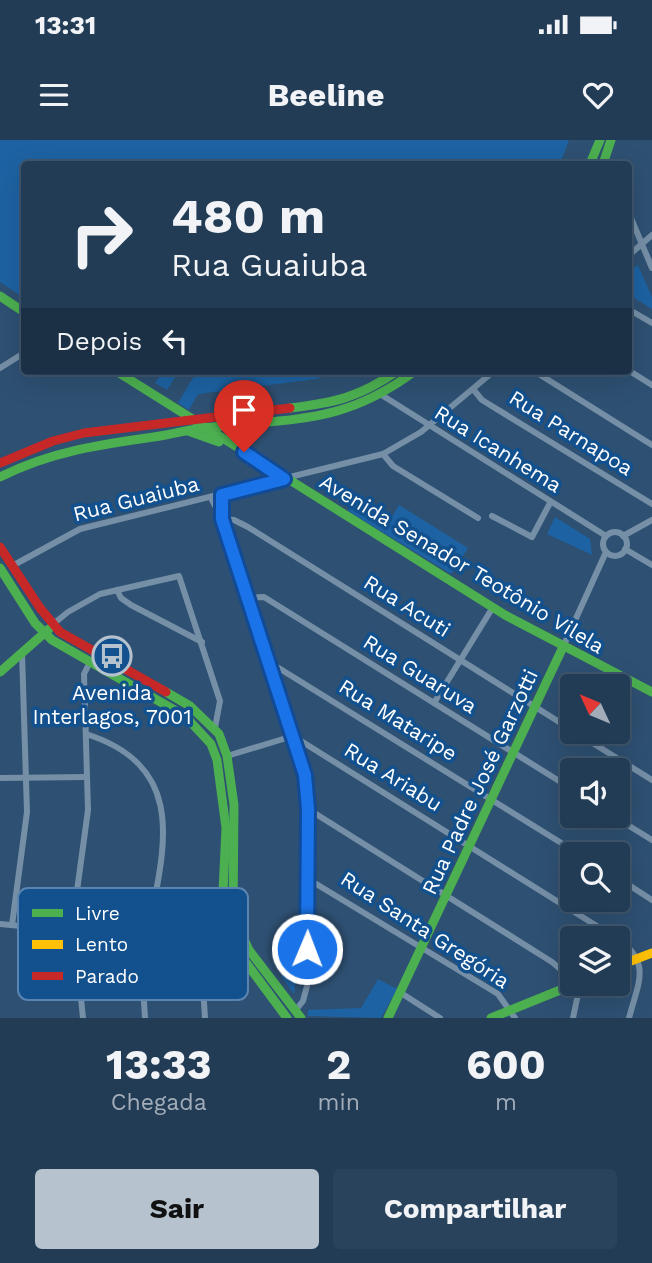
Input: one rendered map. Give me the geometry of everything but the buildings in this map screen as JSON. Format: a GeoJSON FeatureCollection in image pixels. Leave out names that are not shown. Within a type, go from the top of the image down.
{"type":"FeatureCollection","features":[{"type":"Feature","properties":{"kind":"main road"},"geometry":{"type":"LineString","coordinates":[[591,161],[600,140]]}},
{"type":"Feature","properties":{"kind":"main road"},"geometry":{"type":"LineString","coordinates":[[604,161],[611,140]]}},
{"type":"Feature","properties":{"kind":"main road"},"geometry":{"type":"LineString","coordinates":[[0,296],[21,310]]}},
{"type":"Feature","properties":{"kind":"main road","name":"Avenida Senador Teotônio Vilela"},"geometry":{"type":"LineString","coordinates":[[122,375],[284,479],[493,607],[652,692]]}},
{"type":"Feature","properties":{"kind":"main road"},"geometry":{"type":"LineString","coordinates":[[0,463],[21,453],[83,433],[320,406],[348,400],[391,375]]}},
{"type":"Feature","properties":{"kind":"main road"},"geometry":{"type":"LineString","coordinates":[[0,477],[25,463],[69,447],[207,428],[324,418],[383,396],[410,375]]}},
{"type":"Feature","properties":{"kind":"main road"},"geometry":{"type":"LineString","coordinates":[[244,452],[240,436],[251,426]]}},
{"type":"Feature","properties":{"kind":"main road"},"geometry":{"type":"LineString","coordinates":[[188,432],[244,452]]}},
{"type":"Feature","properties":{"kind":"main road"},"geometry":{"type":"LineString","coordinates":[[21,453],[25,463]]}},
{"type":"Feature","properties":{"kind":"main road"},"geometry":{"type":"LineString","coordinates":[[0,547],[52,625],[77,643],[190,706],[215,728],[227,756],[236,828],[233,888]]}},
{"type":"Feature","properties":{"kind":"main road"},"geometry":{"type":"LineString","coordinates":[[1,572],[44,633],[89,664],[185,716],[211,744],[217,760],[226,828],[223,888]]}},
{"type":"Feature","properties":{"kind":"main road"},"geometry":{"type":"LineString","coordinates":[[0,672],[52,625]]}},
{"type":"Feature","properties":{"kind":"main road","name":"Rua Padre José Garzotti"},"geometry":{"type":"LineString","coordinates":[[388,1018],[564,647]]}},
{"type":"Feature","properties":{"kind":"main road"},"geometry":{"type":"LineString","coordinates":[[249,950],[298,1014]]}},
{"type":"Feature","properties":{"kind":"main road"},"geometry":{"type":"LineString","coordinates":[[630,961],[652,953]]}},
{"type":"Feature","properties":{"kind":"main road"},"geometry":{"type":"LineString","coordinates":[[248,966],[287,1018]]}},
{"type":"Feature","properties":{"kind":"main road"},"geometry":{"type":"LineString","coordinates":[[491,1018],[514,1014],[560,989]]}},
{"type":"Feature","properties":{"kind":"street"},"geometry":{"type":"LineString","coordinates":[[632,220],[652,268]]}},
{"type":"Feature","properties":{"kind":"street"},"geometry":{"type":"LineString","coordinates":[[632,253],[652,235]]}},
{"type":"Feature","properties":{"kind":"street"},"geometry":{"type":"LineString","coordinates":[[632,311],[652,323]]}},
{"type":"Feature","properties":{"kind":"street"},"geometry":{"type":"LineString","coordinates":[[0,368],[21,355]]}},
{"type":"Feature","properties":{"kind":"street"},"geometry":{"type":"LineString","coordinates":[[632,372],[652,385]]}},
{"type":"Feature","properties":{"kind":"street","name":"Rua Guaiuba"},"geometry":{"type":"LineString","coordinates":[[12,566],[80,529],[383,454],[429,426],[489,375]]}},
{"type":"Feature","properties":{"kind":"street"},"geometry":{"type":"LineString","coordinates":[[540,375],[652,445]]}},
{"type":"Feature","properties":{"kind":"street","name":"Rua Icanhema"},"geometry":{"type":"LineString","coordinates":[[374,387],[383,396],[429,426],[606,536]]}},
{"type":"Feature","properties":{"kind":"street","name":"Rua Parnapoa"},"geometry":{"type":"LineString","coordinates":[[473,389],[482,400],[652,504]]}},
{"type":"Feature","properties":{"kind":"street"},"geometry":{"type":"LineString","coordinates":[[383,454],[393,466],[478,518]]}},
{"type":"Feature","properties":{"kind":"street"},"geometry":{"type":"LineString","coordinates":[[222,495],[222,519]]}},
{"type":"Feature","properties":{"kind":"street"},"geometry":{"type":"LineString","coordinates":[[211,498],[222,519],[305,775],[308,809],[307,986],[298,1014]]}},
{"type":"Feature","properties":{"kind":"street"},"geometry":{"type":"LineString","coordinates":[[492,516],[532,537],[550,503]]}},
{"type":"Feature","properties":{"kind":"street","name":"Rua Acuti"},"geometry":{"type":"LineString","coordinates":[[222,519],[234,520],[248,527],[560,722]]}},
{"type":"Feature","properties":{"kind":"street"},"geometry":{"type":"LineString","coordinates":[[610,554],[652,520]]}},
{"type":"Feature","properties":{"kind":"street"},"geometry":{"type":"LineString","coordinates":[[606,536],[615,532],[652,565]]}},
{"type":"Feature","properties":{"kind":"street","name":"Rua Padre José Garzotti"},"geometry":{"type":"LineString","coordinates":[[564,647],[604,561],[610,554],[603,542],[606,536]]}},
{"type":"Feature","properties":{"kind":"street"},"geometry":{"type":"LineString","coordinates":[[52,625],[87,600],[117,590],[179,576],[220,701],[215,728]]}},
{"type":"Feature","properties":{"kind":"street"},"geometry":{"type":"LineString","coordinates":[[117,590],[121,598],[131,605],[202,642]]}},
{"type":"Feature","properties":{"kind":"street","name":"Rua Guaruva"},"geometry":{"type":"LineString","coordinates":[[247,598],[264,597],[560,781]]}},
{"type":"Feature","properties":{"kind":"street"},"geometry":{"type":"LineString","coordinates":[[434,703],[493,607]]}},
{"type":"Feature","properties":{"kind":"street"},"geometry":{"type":"LineString","coordinates":[[12,925],[26,817],[22,653]]}},
{"type":"Feature","properties":{"kind":"street","name":"Rua Mataripe"},"geometry":{"type":"LineString","coordinates":[[269,662],[560,842]]}},
{"type":"Feature","properties":{"kind":"street"},"geometry":{"type":"LineString","coordinates":[[78,888],[87,820],[84,674],[89,664]]}},
{"type":"Feature","properties":{"kind":"street"},"geometry":{"type":"LineString","coordinates":[[86,734],[138,763],[161,802],[162,857],[157,888]]}},
{"type":"Feature","properties":{"kind":"street"},"geometry":{"type":"LineString","coordinates":[[227,756],[293,736]]}},
{"type":"Feature","properties":{"kind":"street","name":"Rua Ariabu"},"geometry":{"type":"LineString","coordinates":[[293,736],[597,926]]}},
{"type":"Feature","properties":{"kind":"street","name":"Rua Acuti"},"geometry":{"type":"LineString","coordinates":[[595,744],[652,780]]}},
{"type":"Feature","properties":{"kind":"street"},"geometry":{"type":"LineString","coordinates":[[0,778],[87,777]]}},
{"type":"Feature","properties":{"kind":"street"},"geometry":{"type":"LineString","coordinates":[[308,809],[560,969]]}},
{"type":"Feature","properties":{"kind":"street"},"geometry":{"type":"LineString","coordinates":[[630,826],[652,840]]}},
{"type":"Feature","properties":{"kind":"street","name":"Rua Santa Gregória"},"geometry":{"type":"LineString","coordinates":[[308,879],[498,994],[514,1014]]}},
{"type":"Feature","properties":{"kind":"street"},"geometry":{"type":"LineString","coordinates":[[630,886],[652,900]]}},
{"type":"Feature","properties":{"kind":"street"},"geometry":{"type":"LineString","coordinates":[[0,924],[18,926]]}},
{"type":"Feature","properties":{"kind":"street","name":"Rua Ariabu"},"geometry":{"type":"LineString","coordinates":[[630,950],[639,958]]}},
{"type":"Feature","properties":{"kind":"street"},"geometry":{"type":"LineString","coordinates":[[629,1018],[640,975],[639,958]]}},
{"type":"Feature","properties":{"kind":"street"},"geometry":{"type":"LineString","coordinates":[[401,993],[440,1018]]}},
{"type":"Feature","properties":{"kind":"street"},"geometry":{"type":"LineString","coordinates":[[573,1018],[578,996]]}},
{"type":"Feature","properties":{"kind":"street"},"geometry":{"type":"LineString","coordinates":[[81,1000],[83,1018]]}},
{"type":"Feature","properties":{"kind":"street"},"geometry":{"type":"LineString","coordinates":[[144,1000],[145,1018]]}},
{"type":"Feature","properties":{"kind":"street"},"geometry":{"type":"LineString","coordinates":[[204,1000],[205,1018]]}},
{"type":"Feature","properties":{"kind":"shaded area"},"geometry":{"type":"Polygon","coordinates":[[[0,140],[569,140],[561,161],[21,161],[21,296],[0,282],[0,140]]]}},
{"type":"Feature","properties":{"kind":"shaded area"},"geometry":{"type":"Polygon","coordinates":[[[638,265],[652,297],[652,309],[632,296],[632,269],[638,265]]]}},
{"type":"Feature","properties":{"kind":"shaded area"},"geometry":{"type":"Polygon","coordinates":[[[160,375],[176,375],[167,390],[155,383],[160,375]]]}},
{"type":"Feature","properties":{"kind":"shaded area"},"geometry":{"type":"Polygon","coordinates":[[[195,375],[328,375],[316,379],[198,394],[189,410],[178,403],[195,375]]]}},
{"type":"Feature","properties":{"kind":"shaded area"},"geometry":{"type":"Polygon","coordinates":[[[358,496],[392,517],[399,505],[468,548],[451,574],[348,511],[358,496]]]}},
{"type":"Feature","properties":{"kind":"shaded area"},"geometry":{"type":"Polygon","coordinates":[[[555,517],[590,539],[592,555],[547,534],[555,517]]]}},
{"type":"Feature","properties":{"kind":"shaded area"},"geometry":{"type":"Polygon","coordinates":[[[298,964],[294,994],[281,976],[298,964]]]}},
{"type":"Feature","properties":{"kind":"shaded area"},"geometry":{"type":"Polygon","coordinates":[[[378,979],[397,989],[381,1018],[308,1016],[308,1010],[361,1008],[378,979]]]}},
{"type":"Feature","properties":{"kind":"traffic: fast"},"geometry":{"type":"LineString","coordinates":[[591,161],[600,140]]}},
{"type":"Feature","properties":{"kind":"traffic: fast"},"geometry":{"type":"LineString","coordinates":[[604,161],[611,140]]}},
{"type":"Feature","properties":{"kind":"traffic: fast"},"geometry":{"type":"LineString","coordinates":[[0,296],[21,310]]}},
{"type":"Feature","properties":{"kind":"traffic: fast"},"geometry":{"type":"LineString","coordinates":[[122,375],[505,615],[652,692]]}},
{"type":"Feature","properties":{"kind":"traffic: fast"},"geometry":{"type":"LineString","coordinates":[[290,408],[346,397],[371,387],[390,375]]}},
{"type":"Feature","properties":{"kind":"traffic: fast"},"geometry":{"type":"LineString","coordinates":[[0,477],[39,461],[98,446],[200,428],[318,416],[365,401],[409,375]]}},
{"type":"Feature","properties":{"kind":"traffic: fast"},"geometry":{"type":"LineString","coordinates":[[244,452],[241,436],[251,426]]}},
{"type":"Feature","properties":{"kind":"traffic: fast"},"geometry":{"type":"LineString","coordinates":[[188,431],[219,442]]}},
{"type":"Feature","properties":{"kind":"traffic: fast"},"geometry":{"type":"LineString","coordinates":[[0,568],[35,623],[52,640],[185,716],[211,744],[217,760],[226,828],[223,888]]}},
{"type":"Feature","properties":{"kind":"traffic: fast"},"geometry":{"type":"LineString","coordinates":[[0,672],[49,629]]}},
{"type":"Feature","properties":{"kind":"traffic: fast"},"geometry":{"type":"LineString","coordinates":[[388,1018],[563,647]]}},
{"type":"Feature","properties":{"kind":"traffic: fast"},"geometry":{"type":"LineString","coordinates":[[166,692],[190,706],[219,734],[227,756],[234,805],[233,888]]}},
{"type":"Feature","properties":{"kind":"traffic: fast"},"geometry":{"type":"LineString","coordinates":[[248,948],[301,1018]]}},
{"type":"Feature","properties":{"kind":"traffic: fast"},"geometry":{"type":"LineString","coordinates":[[248,965],[287,1018]]}},
{"type":"Feature","properties":{"kind":"traffic: fast"},"geometry":{"type":"LineString","coordinates":[[491,1018],[560,990]]}},
{"type":"Feature","properties":{"kind":"traffic: slow"},"geometry":{"type":"LineString","coordinates":[[630,961],[652,953]]}},
{"type":"Feature","properties":{"kind":"traffic: jam"},"geometry":{"type":"LineString","coordinates":[[0,463],[53,441],[84,433],[290,408]]}},
{"type":"Feature","properties":{"kind":"traffic: jam"},"geometry":{"type":"LineString","coordinates":[[0,547],[40,608],[60,632],[166,692]]}},
{"type":"Feature","properties":{"kind":"place","name":"Avenida Interlagos, 7001"},"geometry":{"type":"Point","coordinates":[112,656]}},
{"type":"Feature","properties":{"kind":"route"},"geometry":{"type":"LineString","coordinates":[[244,452],[284,479],[222,495],[222,519],[305,775],[308,809],[307,949]]}}]}
